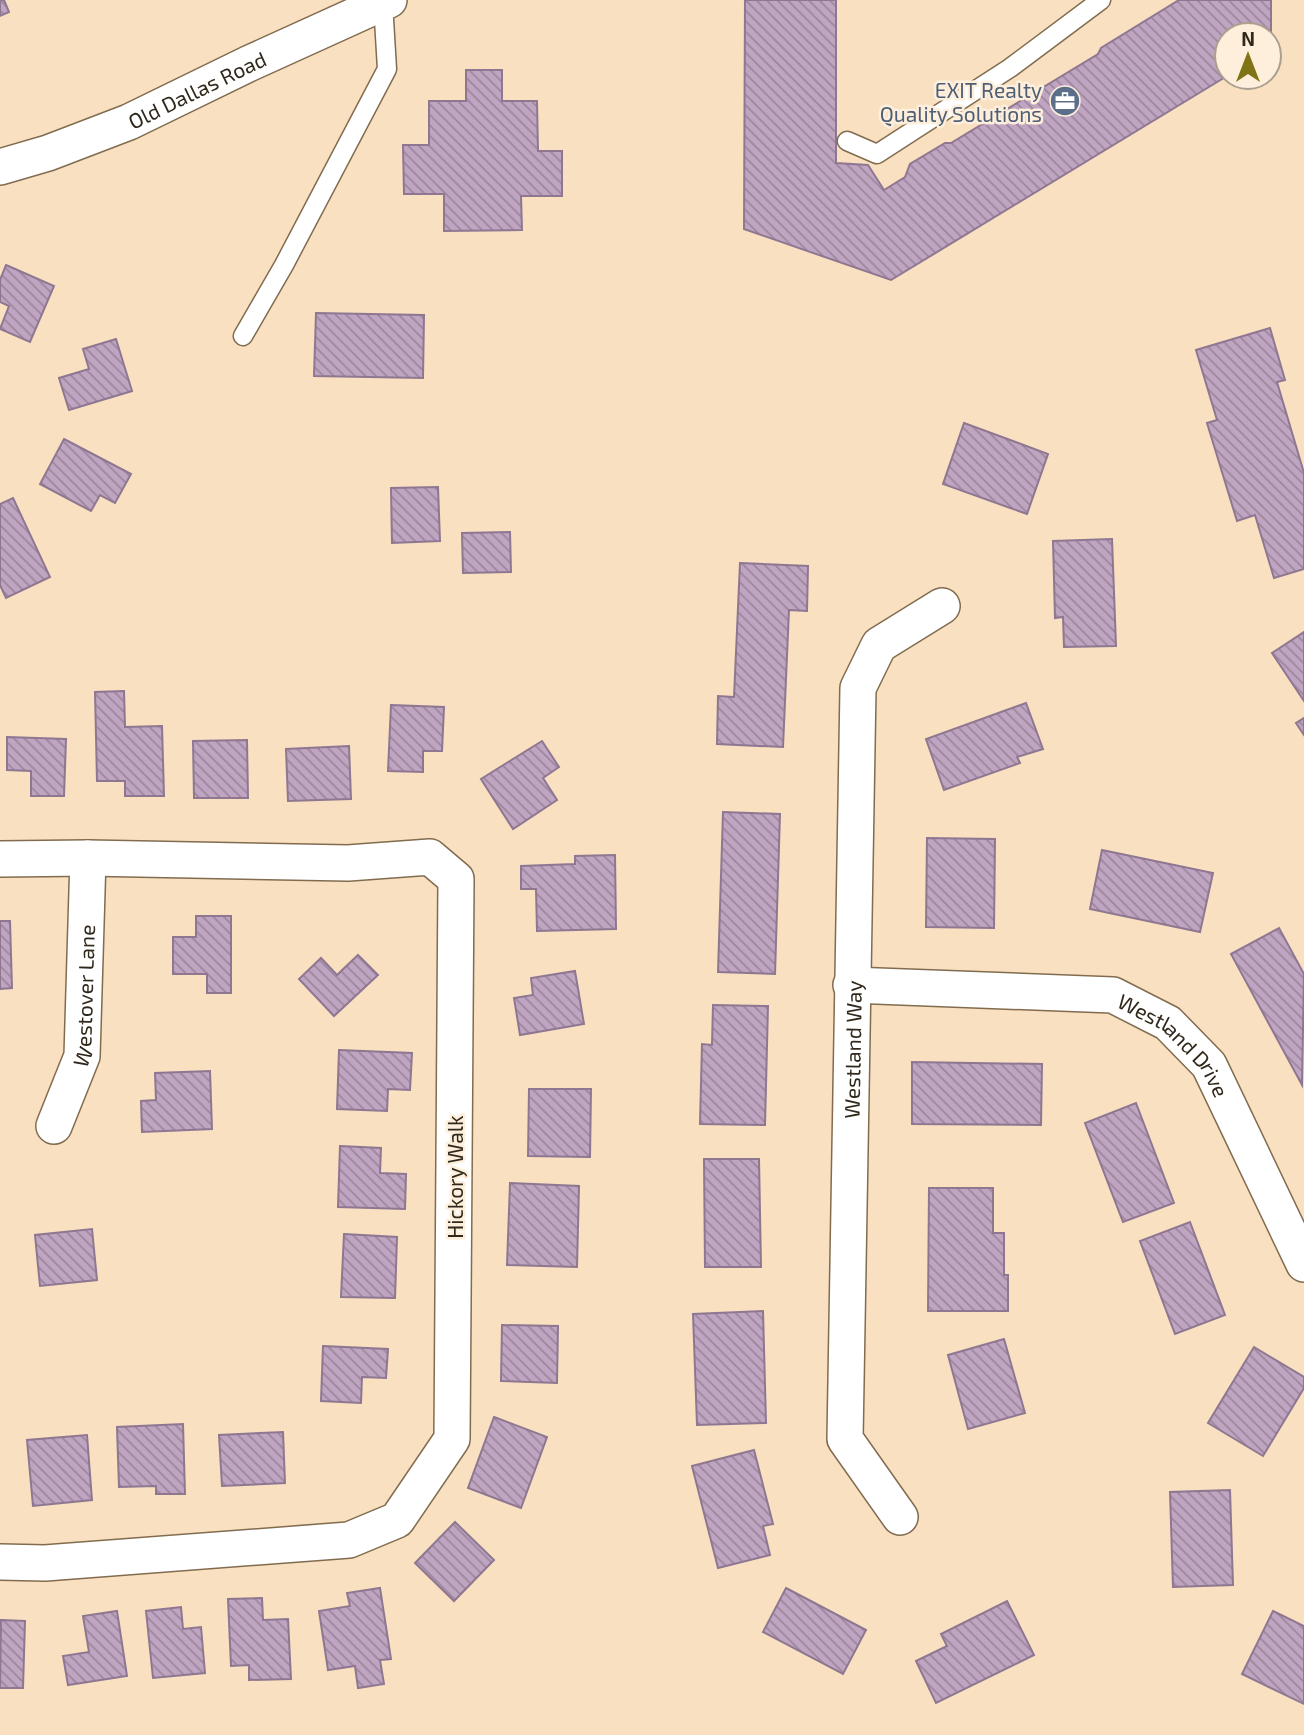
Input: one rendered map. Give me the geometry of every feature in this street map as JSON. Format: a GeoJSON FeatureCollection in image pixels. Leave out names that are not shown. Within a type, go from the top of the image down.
{"type":"FeatureCollection","features":[{"type":"Feature","properties":{"kind":"street","name":"Old Dallas Road"},"geometry":{"type":"LineString","coordinates":[[0,166],[48,153],[129,122],[386,1]]}},
{"type":"Feature","properties":{"kind":"street","name":"Westland Way"},"geometry":{"type":"LineString","coordinates":[[900,1517],[845,1439],[858,688],[879,645],[942,606]]}},
{"type":"Feature","properties":{"kind":"street","name":"Hickory Walk"},"geometry":{"type":"LineString","coordinates":[[0,859],[348,863],[430,857],[456,879],[452,1439],[397,1520],[349,1540],[45,1563],[0,1562]]}},
{"type":"Feature","properties":{"kind":"street","name":"Westover Lane"},"geometry":{"type":"LineString","coordinates":[[54,1126],[82,1056],[88,858]]}},
{"type":"Feature","properties":{"kind":"street","name":"Westland Drive"},"geometry":{"type":"LineString","coordinates":[[851,985],[1113,995],[1168,1023],[1209,1065],[1304,1264]]}},
{"type":"Feature","properties":{"kind":"lane"},"geometry":{"type":"LineString","coordinates":[[847,141],[877,153],[1010,68],[1101,0]]}},
{"type":"Feature","properties":{"kind":"lane"},"geometry":{"type":"LineString","coordinates":[[243,336],[284,265],[387,69],[386,1]]}},
{"type":"Feature","properties":{"kind":"building"},"geometry":{"type":"Polygon","coordinates":[[[0,0],[4,0],[9,12],[0,16],[0,0]]]}},
{"type":"Feature","properties":{"kind":"building"},"geometry":{"type":"Polygon","coordinates":[[[745,0],[836,0],[836,163],[868,165],[884,190],[905,177],[910,164],[945,143],[951,143],[1098,54],[1101,48],[1179,0],[1271,0],[1271,21],[1213,21],[1213,84],[891,280],[744,229],[745,0]]]}},
{"type":"Feature","properties":{"kind":"building"},"geometry":{"type":"Polygon","coordinates":[[[466,70],[502,70],[502,101],[537,101],[538,151],[562,151],[562,196],[521,196],[522,230],[444,231],[444,194],[404,194],[403,145],[429,145],[429,101],[466,101],[466,70]]]}},
{"type":"Feature","properties":{"kind":"building"},"geometry":{"type":"Polygon","coordinates":[[[6,265],[54,286],[30,342],[0,329],[9,306],[0,302],[0,280],[6,265]]]}},
{"type":"Feature","properties":{"kind":"building"},"geometry":{"type":"Polygon","coordinates":[[[316,313],[424,315],[423,378],[314,376],[316,313]]]}},
{"type":"Feature","properties":{"kind":"building"},"geometry":{"type":"Polygon","coordinates":[[[1270,328],[1285,380],[1277,382],[1304,473],[1304,569],[1274,578],[1255,515],[1237,521],[1207,423],[1217,420],[1196,350],[1270,328]]]}},
{"type":"Feature","properties":{"kind":"building"},"geometry":{"type":"Polygon","coordinates":[[[116,339],[132,391],[69,410],[59,378],[89,369],[83,349],[116,339]]]}},
{"type":"Feature","properties":{"kind":"building"},"geometry":{"type":"Polygon","coordinates":[[[964,423],[1048,454],[1027,514],[943,484],[964,423]]]}},
{"type":"Feature","properties":{"kind":"building"},"geometry":{"type":"Polygon","coordinates":[[[64,439],[131,474],[115,503],[100,495],[91,511],[40,484],[64,439]]]}},
{"type":"Feature","properties":{"kind":"building"},"geometry":{"type":"Polygon","coordinates":[[[438,487],[440,541],[392,543],[391,488],[438,487]]]}},
{"type":"Feature","properties":{"kind":"building"},"geometry":{"type":"Polygon","coordinates":[[[13,498],[50,577],[6,598],[0,585],[0,504],[13,498]]]}},
{"type":"Feature","properties":{"kind":"building"},"geometry":{"type":"Polygon","coordinates":[[[510,532],[511,572],[463,573],[462,533],[510,532]]]}},
{"type":"Feature","properties":{"kind":"building"},"geometry":{"type":"Polygon","coordinates":[[[1112,539],[1116,646],[1064,647],[1063,617],[1055,618],[1053,541],[1112,539]]]}},
{"type":"Feature","properties":{"kind":"building"},"geometry":{"type":"Polygon","coordinates":[[[740,563],[808,566],[807,611],[789,610],[783,747],[717,744],[718,696],[734,697],[740,563]]]}},
{"type":"Feature","properties":{"kind":"building"},"geometry":{"type":"Polygon","coordinates":[[[1304,632],[1304,701],[1272,653],[1304,632]]]}},
{"type":"Feature","properties":{"kind":"building"},"geometry":{"type":"Polygon","coordinates":[[[124,691],[125,727],[162,726],[164,796],[125,796],[125,781],[97,781],[95,692],[124,691]]]}},
{"type":"Feature","properties":{"kind":"building"},"geometry":{"type":"Polygon","coordinates":[[[1026,703],[1043,749],[1017,757],[1020,763],[944,790],[926,739],[1026,703]]]}},
{"type":"Feature","properties":{"kind":"building"},"geometry":{"type":"Polygon","coordinates":[[[391,705],[444,707],[442,751],[423,751],[423,772],[388,771],[391,705]]]}},
{"type":"Feature","properties":{"kind":"building"},"geometry":{"type":"Polygon","coordinates":[[[1304,718],[1304,735],[1296,723],[1304,718]]]}},
{"type":"Feature","properties":{"kind":"building"},"geometry":{"type":"Polygon","coordinates":[[[7,737],[66,739],[64,796],[31,796],[31,771],[7,770],[7,737]]]}},
{"type":"Feature","properties":{"kind":"building"},"geometry":{"type":"Polygon","coordinates":[[[247,740],[248,798],[194,798],[193,741],[247,740]]]}},
{"type":"Feature","properties":{"kind":"building"},"geometry":{"type":"Polygon","coordinates":[[[542,741],[559,767],[543,778],[557,800],[513,829],[481,779],[542,741]]]}},
{"type":"Feature","properties":{"kind":"building"},"geometry":{"type":"Polygon","coordinates":[[[349,746],[351,799],[288,801],[286,749],[349,746]]]}},
{"type":"Feature","properties":{"kind":"building"},"geometry":{"type":"Polygon","coordinates":[[[723,812],[780,814],[775,974],[718,972],[723,812]]]}},
{"type":"Feature","properties":{"kind":"building"},"geometry":{"type":"Polygon","coordinates":[[[927,838],[995,839],[994,928],[926,927],[927,838]]]}},
{"type":"Feature","properties":{"kind":"building"},"geometry":{"type":"Polygon","coordinates":[[[1102,850],[1213,873],[1200,932],[1090,909],[1102,850]]]}},
{"type":"Feature","properties":{"kind":"building"},"geometry":{"type":"Polygon","coordinates":[[[615,855],[616,929],[537,931],[536,889],[521,889],[521,866],[575,864],[575,856],[615,855]]]}},
{"type":"Feature","properties":{"kind":"building"},"geometry":{"type":"Polygon","coordinates":[[[196,916],[231,916],[231,993],[207,993],[207,974],[173,974],[173,937],[196,937],[196,916]]]}},
{"type":"Feature","properties":{"kind":"building"},"geometry":{"type":"Polygon","coordinates":[[[0,921],[10,921],[12,988],[0,989],[0,921]]]}},
{"type":"Feature","properties":{"kind":"building"},"geometry":{"type":"Polygon","coordinates":[[[1279,928],[1304,974],[1302,1085],[1231,954],[1279,928]]]}},
{"type":"Feature","properties":{"kind":"building"},"geometry":{"type":"Polygon","coordinates":[[[358,955],[378,975],[334,1016],[299,979],[321,958],[337,975],[358,955]]]}},
{"type":"Feature","properties":{"kind":"building"},"geometry":{"type":"Polygon","coordinates":[[[575,971],[584,1024],[520,1035],[514,998],[533,995],[531,978],[575,971]]]}},
{"type":"Feature","properties":{"kind":"building"},"geometry":{"type":"Polygon","coordinates":[[[713,1005],[768,1006],[765,1125],[700,1124],[702,1044],[712,1045],[713,1005]]]}},
{"type":"Feature","properties":{"kind":"building"},"geometry":{"type":"Polygon","coordinates":[[[339,1050],[412,1053],[410,1090],[388,1089],[387,1111],[337,1109],[339,1050]]]}},
{"type":"Feature","properties":{"kind":"building"},"geometry":{"type":"Polygon","coordinates":[[[912,1062],[1042,1064],[1041,1125],[912,1124],[912,1062]]]}},
{"type":"Feature","properties":{"kind":"building"},"geometry":{"type":"Polygon","coordinates":[[[210,1071],[212,1129],[142,1132],[141,1101],[156,1100],[155,1073],[210,1071]]]}},
{"type":"Feature","properties":{"kind":"building"},"geometry":{"type":"Polygon","coordinates":[[[529,1089],[591,1089],[590,1157],[528,1156],[529,1089]]]}},
{"type":"Feature","properties":{"kind":"building"},"geometry":{"type":"Polygon","coordinates":[[[1136,1103],[1174,1203],[1123,1222],[1085,1123],[1136,1103]]]}},
{"type":"Feature","properties":{"kind":"building"},"geometry":{"type":"Polygon","coordinates":[[[340,1146],[381,1148],[380,1173],[406,1174],[405,1209],[338,1207],[340,1146]]]}},
{"type":"Feature","properties":{"kind":"building"},"geometry":{"type":"Polygon","coordinates":[[[704,1159],[759,1159],[761,1267],[705,1267],[704,1159]]]}},
{"type":"Feature","properties":{"kind":"building"},"geometry":{"type":"Polygon","coordinates":[[[510,1183],[579,1186],[577,1267],[507,1265],[510,1183]]]}},
{"type":"Feature","properties":{"kind":"building"},"geometry":{"type":"Polygon","coordinates":[[[929,1188],[993,1188],[993,1233],[1004,1233],[1004,1275],[1008,1275],[1008,1311],[928,1311],[929,1188]]]}},
{"type":"Feature","properties":{"kind":"building"},"geometry":{"type":"Polygon","coordinates":[[[1190,1222],[1225,1315],[1175,1334],[1140,1241],[1190,1222]]]}},
{"type":"Feature","properties":{"kind":"building"},"geometry":{"type":"Polygon","coordinates":[[[92,1229],[97,1280],[40,1286],[35,1235],[92,1229]]]}},
{"type":"Feature","properties":{"kind":"building"},"geometry":{"type":"Polygon","coordinates":[[[344,1234],[397,1237],[395,1298],[341,1297],[344,1234]]]}},
{"type":"Feature","properties":{"kind":"building"},"geometry":{"type":"Polygon","coordinates":[[[763,1311],[766,1423],[697,1425],[693,1314],[763,1311]]]}},
{"type":"Feature","properties":{"kind":"building"},"geometry":{"type":"Polygon","coordinates":[[[502,1325],[558,1326],[557,1383],[501,1381],[502,1325]]]}},
{"type":"Feature","properties":{"kind":"building"},"geometry":{"type":"Polygon","coordinates":[[[1004,1339],[1025,1413],[968,1429],[948,1355],[1004,1339]]]}},
{"type":"Feature","properties":{"kind":"building"},"geometry":{"type":"Polygon","coordinates":[[[323,1346],[388,1349],[386,1378],[362,1377],[361,1403],[321,1401],[323,1346]]]}},
{"type":"Feature","properties":{"kind":"building"},"geometry":{"type":"Polygon","coordinates":[[[1254,1347],[1304,1377],[1304,1388],[1263,1456],[1208,1423],[1254,1347]]]}},
{"type":"Feature","properties":{"kind":"building"},"geometry":{"type":"Polygon","coordinates":[[[494,1417],[547,1437],[521,1508],[468,1488],[494,1417]]]}},
{"type":"Feature","properties":{"kind":"building"},"geometry":{"type":"Polygon","coordinates":[[[183,1424],[185,1494],[156,1494],[156,1486],[119,1487],[117,1427],[183,1424]]]}},
{"type":"Feature","properties":{"kind":"building"},"geometry":{"type":"Polygon","coordinates":[[[283,1432],[285,1483],[222,1486],[219,1435],[283,1432]]]}},
{"type":"Feature","properties":{"kind":"building"},"geometry":{"type":"Polygon","coordinates":[[[87,1435],[92,1500],[33,1506],[27,1440],[87,1435]]]}},
{"type":"Feature","properties":{"kind":"building"},"geometry":{"type":"Polygon","coordinates":[[[754,1450],[773,1524],[763,1526],[770,1555],[718,1568],[692,1466],[754,1450]]]}},
{"type":"Feature","properties":{"kind":"building"},"geometry":{"type":"Polygon","coordinates":[[[1230,1490],[1233,1585],[1173,1587],[1170,1492],[1230,1490]]]}},
{"type":"Feature","properties":{"kind":"building"},"geometry":{"type":"Polygon","coordinates":[[[455,1522],[494,1560],[454,1601],[415,1563],[455,1522]]]}},
{"type":"Feature","properties":{"kind":"building"},"geometry":{"type":"Polygon","coordinates":[[[380,1588],[391,1659],[380,1660],[384,1684],[358,1688],[355,1666],[328,1670],[319,1611],[350,1606],[347,1593],[380,1588]]]}},
{"type":"Feature","properties":{"kind":"building"},"geometry":{"type":"Polygon","coordinates":[[[786,1588],[866,1630],[843,1674],[763,1632],[786,1588]]]}},
{"type":"Feature","properties":{"kind":"building"},"geometry":{"type":"Polygon","coordinates":[[[262,1598],[263,1620],[288,1619],[291,1679],[249,1680],[249,1665],[231,1666],[228,1599],[262,1598]]]}},
{"type":"Feature","properties":{"kind":"building"},"geometry":{"type":"Polygon","coordinates":[[[1007,1601],[1034,1655],[936,1703],[916,1661],[947,1646],[941,1634],[1007,1601]]]}},
{"type":"Feature","properties":{"kind":"building"},"geometry":{"type":"Polygon","coordinates":[[[181,1607],[183,1629],[201,1627],[205,1673],[153,1678],[146,1611],[181,1607]]]}},
{"type":"Feature","properties":{"kind":"building"},"geometry":{"type":"Polygon","coordinates":[[[117,1611],[127,1676],[68,1685],[63,1656],[89,1652],[83,1616],[117,1611]]]}},
{"type":"Feature","properties":{"kind":"building"},"geometry":{"type":"Polygon","coordinates":[[[1273,1611],[1304,1626],[1304,1704],[1242,1674],[1273,1611]]]}},
{"type":"Feature","properties":{"kind":"building"},"geometry":{"type":"Polygon","coordinates":[[[1,1620],[25,1621],[23,1688],[0,1688],[1,1620]]]}},
{"type":"Feature","properties":{"kind":"place","name":"EXIT Realty Quality Solutions"},"geometry":{"type":"Point","coordinates":[1065,101]}}]}
